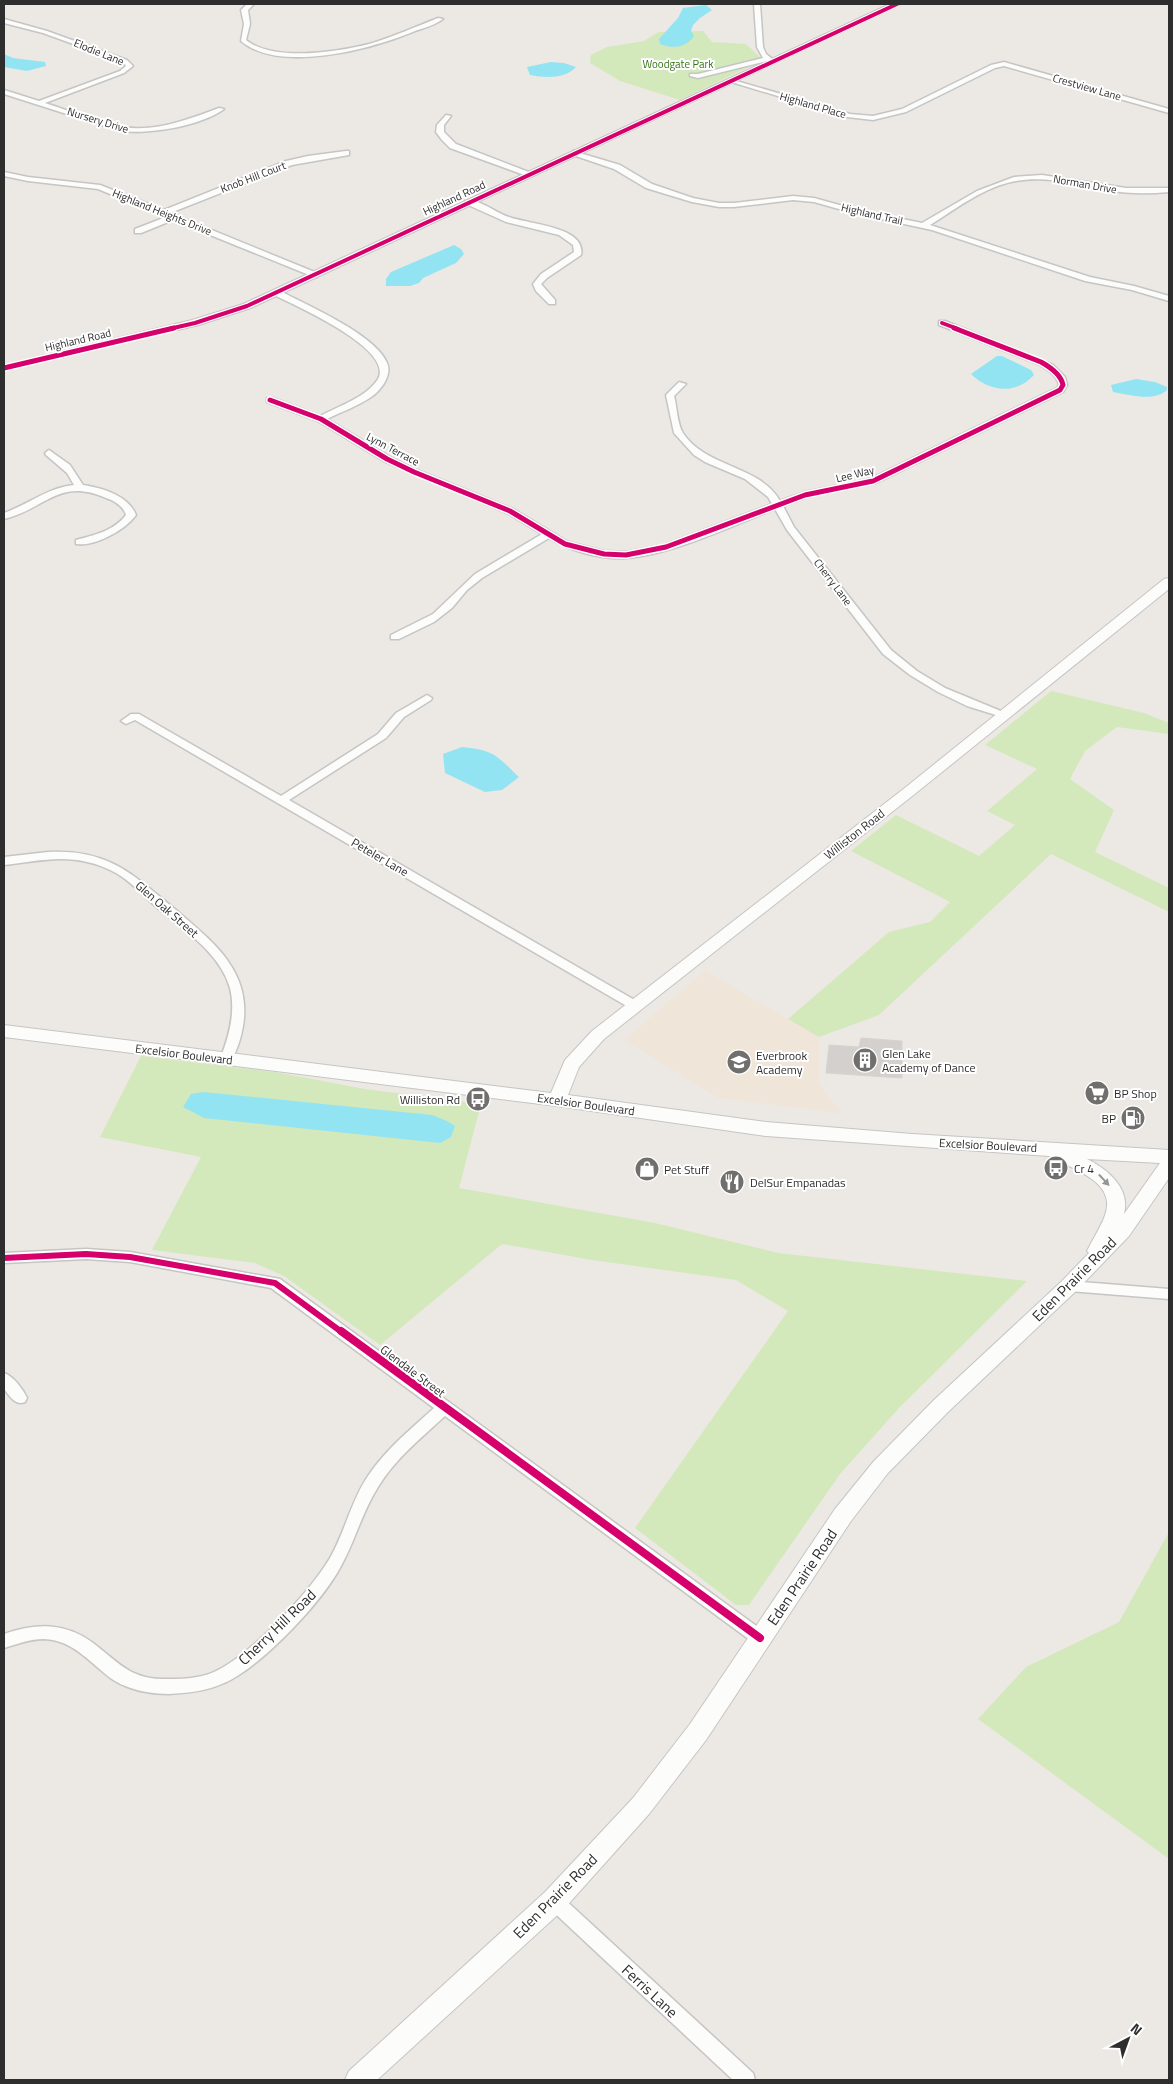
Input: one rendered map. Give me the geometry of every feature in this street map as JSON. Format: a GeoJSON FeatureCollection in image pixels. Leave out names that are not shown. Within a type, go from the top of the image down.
{"type":"FeatureCollection","features":[{"type":"Feature","properties":{"kind":"main road","name":"Highland Road"},"geometry":{"type":"LineString","coordinates":[[4,368],[195,323],[238,309],[277,293],[731,81],[771,60],[897,4]]}},
{"type":"Feature","properties":{"kind":"main road","name":"Williston Road"},"geometry":{"type":"LineString","coordinates":[[557,1100],[571,1064],[598,1035],[634,1004],[911,790],[1169,582]]}},
{"type":"Feature","properties":{"kind":"main road","name":"Excelsior Boulevard"},"geometry":{"type":"LineString","coordinates":[[4,1031],[804,1132],[1169,1157]]}},
{"type":"Feature","properties":{"kind":"main road"},"geometry":{"type":"LineString","coordinates":[[1047,1148],[1096,1172],[1108,1184],[1113,1193],[1116,1208],[1093,1260]]}},
{"type":"Feature","properties":{"kind":"main road","name":"Eden Prairie Road"},"geometry":{"type":"LineString","coordinates":[[358,2080],[554,1901],[641,1806],[698,1732],[843,1515],[881,1467],[941,1406],[1069,1286],[1122,1231],[1169,1164]]}},
{"type":"Feature","properties":{"kind":"street"},"geometry":{"type":"LineString","coordinates":[[251,4],[244,10],[243,14],[247,23],[242,40],[244,43],[250,47],[267,52],[292,54],[357,48],[374,44],[440,19]]}},
{"type":"Feature","properties":{"kind":"street"},"geometry":{"type":"LineString","coordinates":[[757,4],[760,47],[763,55],[771,60]]}},
{"type":"Feature","properties":{"kind":"street","name":"Elodie Lane"},"geometry":{"type":"LineString","coordinates":[[4,21],[57,36],[125,61],[130,66],[122,72],[42,102]]}},
{"type":"Feature","properties":{"kind":"street"},"geometry":{"type":"LineString","coordinates":[[692,75],[698,76],[771,60]]}},
{"type":"Feature","properties":{"kind":"street","name":"Highland Place"},"geometry":{"type":"LineString","coordinates":[[731,81],[843,115],[874,118],[904,112],[993,66],[1004,64]]}},
{"type":"Feature","properties":{"kind":"street","name":"Crestview Lane"},"geometry":{"type":"LineString","coordinates":[[1004,64],[1169,110]]}},
{"type":"Feature","properties":{"kind":"street","name":"Nursery Drive"},"geometry":{"type":"LineString","coordinates":[[4,92],[42,102],[119,129],[143,131],[166,129],[221,109]]}},
{"type":"Feature","properties":{"kind":"street"},"geometry":{"type":"LineString","coordinates":[[1161,108],[1169,104]]}},
{"type":"Feature","properties":{"kind":"street"},"geometry":{"type":"LineString","coordinates":[[448,116],[439,128],[445,141],[453,146],[530,174]]}},
{"type":"Feature","properties":{"kind":"street","name":"Knob Hill Court"},"geometry":{"type":"LineString","coordinates":[[164,213],[289,163],[308,158],[346,153]]}},
{"type":"Feature","properties":{"kind":"street","name":"Highland Trail"},"geometry":{"type":"LineString","coordinates":[[576,153],[617,166],[649,186],[704,203],[734,205],[804,198],[923,226],[1088,279],[1134,288],[1169,299]]}},
{"type":"Feature","properties":{"kind":"street","name":"Highland Heights Drive"},"geometry":{"type":"LineString","coordinates":[[4,174],[25,179],[71,182],[100,187],[314,275]]}},
{"type":"Feature","properties":{"kind":"street","name":"Norman Drive"},"geometry":{"type":"LineString","coordinates":[[923,226],[992,187],[1014,179],[1060,178],[1119,190],[1149,192],[1169,190]]}},
{"type":"Feature","properties":{"kind":"street"},"geometry":{"type":"LineString","coordinates":[[469,202],[513,221],[561,233],[571,238],[576,244],[578,254],[544,276],[537,284],[539,289],[552,302]]}},
{"type":"Feature","properties":{"kind":"street"},"geometry":{"type":"LineString","coordinates":[[138,231],[173,217]]}},
{"type":"Feature","properties":{"kind":"street"},"geometry":{"type":"LineString","coordinates":[[277,293],[345,331],[380,357],[383,364],[384,378],[372,392],[321,419]]}},
{"type":"Feature","properties":{"kind":"street","name":"Lee Way"},"geometry":{"type":"LineString","coordinates":[[510,511],[565,544],[584,551],[626,555],[666,547],[805,495],[849,487],[886,476],[969,433],[1060,390],[1063,385],[1058,373],[1041,362],[942,323]]}},
{"type":"Feature","properties":{"kind":"street","name":"Cherry Lane"},"geometry":{"type":"LineString","coordinates":[[682,384],[670,395],[678,433],[703,457],[736,471],[759,484],[772,495],[790,528],[887,652],[904,668],[950,696],[1003,714]]}},
{"type":"Feature","properties":{"kind":"street","name":"Lynn Terrace"},"geometry":{"type":"LineString","coordinates":[[270,400],[321,419],[387,459],[510,511]]}},
{"type":"Feature","properties":{"kind":"street"},"geometry":{"type":"LineString","coordinates":[[48,452],[76,476],[79,486]]}},
{"type":"Feature","properties":{"kind":"street"},"geometry":{"type":"LineString","coordinates":[[4,516],[61,490],[79,486],[96,489],[124,503],[131,515],[127,521],[98,537],[79,542]]}},
{"type":"Feature","properties":{"kind":"street"},"geometry":{"type":"LineString","coordinates":[[395,637],[417,628],[435,617],[450,605],[468,583],[488,569],[549,534]]}},
{"type":"Feature","properties":{"kind":"street"},"geometry":{"type":"LineString","coordinates":[[282,800],[382,736],[400,715],[427,698]]}},
{"type":"Feature","properties":{"kind":"street","name":"Peteler Lane"},"geometry":{"type":"LineString","coordinates":[[126,721],[135,716],[634,1004]]}},
{"type":"Feature","properties":{"kind":"street","name":"Glen Oak Street"},"geometry":{"type":"LineString","coordinates":[[4,861],[63,856],[89,858],[111,866],[129,876],[207,944],[222,961],[229,973],[238,998],[238,1020],[234,1042],[226,1060]]}},
{"type":"Feature","properties":{"kind":"street","name":"Glendale Street"},"geometry":{"type":"LineString","coordinates":[[4,1258],[86,1254],[130,1257],[275,1283],[760,1638]]}},
{"type":"Feature","properties":{"kind":"street"},"geometry":{"type":"LineString","coordinates":[[1069,1286],[1169,1294]]}},
{"type":"Feature","properties":{"kind":"street"},"geometry":{"type":"LineString","coordinates":[[4,1379],[20,1398]]}},
{"type":"Feature","properties":{"kind":"street","name":"Cherry Hill Road"},"geometry":{"type":"LineString","coordinates":[[4,1641],[27,1633],[51,1632],[73,1640],[91,1650],[107,1665],[130,1681],[160,1687],[192,1686],[224,1675],[248,1657],[313,1594],[334,1565],[372,1483],[388,1460],[444,1408]]}},
{"type":"Feature","properties":{"kind":"street","name":"Ferris Lane"},"geometry":{"type":"LineString","coordinates":[[554,1901],[746,2080]]}},
{"type":"Feature","properties":{"kind":"shaded area","name":"Everbrook Academy"},"geometry":{"type":"Polygon","coordinates":[[[705,971],[819,1037],[819,1084],[841,1113],[719,1098],[624,1040],[705,971]]]}},
{"type":"Feature","properties":{"kind":"green space","name":"Woodgate Park"},"geometry":{"type":"Polygon","coordinates":[[[703,31],[712,42],[746,44],[763,60],[680,100],[620,81],[590,63],[591,55],[607,47],[644,41],[659,32],[703,31]]]}},
{"type":"Feature","properties":{"kind":"green space"},"geometry":{"type":"Polygon","coordinates":[[[1051,691],[1144,713],[1169,723],[1169,734],[1117,727],[1085,751],[1070,779],[1114,810],[1095,852],[1169,888],[1169,912],[1051,854],[879,1015],[819,1037],[788,1019],[889,932],[930,922],[950,902],[851,851],[896,815],[979,856],[1015,825],[987,811],[1037,769],[985,745],[1051,691]]]}},
{"type":"Feature","properties":{"kind":"green space"},"geometry":{"type":"Polygon","coordinates":[[[141,1056],[275,1072],[365,1089],[481,1104],[459,1188],[655,1223],[778,1253],[1027,1281],[899,1408],[840,1474],[749,1605],[736,1605],[635,1528],[788,1311],[736,1280],[592,1260],[502,1244],[380,1345],[284,1276],[255,1263],[152,1250],[201,1157],[100,1137],[141,1056]]]}},
{"type":"Feature","properties":{"kind":"green space"},"geometry":{"type":"Polygon","coordinates":[[[1169,1532],[1169,1859],[978,1719],[1026,1667],[1119,1622],[1169,1532]]]}},
{"type":"Feature","properties":{"kind":"water"},"geometry":{"type":"Polygon","coordinates":[[[706,5],[712,10],[693,25],[691,31],[694,36],[691,40],[678,46],[669,47],[660,44],[659,39],[678,18],[683,8],[706,5]]]}},
{"type":"Feature","properties":{"kind":"water"},"geometry":{"type":"Polygon","coordinates":[[[4,54],[13,58],[45,62],[46,66],[27,71],[4,67],[4,54]]]}},
{"type":"Feature","properties":{"kind":"water"},"geometry":{"type":"Polygon","coordinates":[[[551,62],[564,63],[576,67],[561,76],[542,77],[530,75],[527,67],[551,62]]]}},
{"type":"Feature","properties":{"kind":"water"},"geometry":{"type":"Polygon","coordinates":[[[454,245],[461,249],[464,254],[456,263],[410,286],[386,286],[386,279],[391,272],[454,245]]]}},
{"type":"Feature","properties":{"kind":"water"},"geometry":{"type":"Polygon","coordinates":[[[997,356],[1002,356],[1031,370],[1034,375],[1019,386],[1002,389],[986,385],[971,374],[997,356]]]}},
{"type":"Feature","properties":{"kind":"water"},"geometry":{"type":"Polygon","coordinates":[[[1136,379],[1155,382],[1167,387],[1167,390],[1162,394],[1149,397],[1113,392],[1111,385],[1136,379]]]}},
{"type":"Feature","properties":{"kind":"water"},"geometry":{"type":"Polygon","coordinates":[[[462,747],[481,750],[494,755],[519,777],[502,790],[485,792],[445,773],[443,754],[462,747]]]}},
{"type":"Feature","properties":{"kind":"water"},"geometry":{"type":"Polygon","coordinates":[[[203,1092],[432,1115],[455,1126],[451,1137],[440,1143],[204,1118],[183,1107],[191,1094],[203,1092]]]}},
{"type":"Feature","properties":{"kind":"building","name":"Glen Lake Academy of Dance"},"geometry":{"type":"Polygon","coordinates":[[[861,1038],[902,1041],[902,1078],[826,1073],[829,1045],[859,1047],[861,1038]]]}},
{"type":"Feature","properties":{"kind":"cycle path"},"geometry":{"type":"LineString","coordinates":[[4,368],[195,323],[247,306],[897,4]]}},
{"type":"Feature","properties":{"kind":"cycle path"},"geometry":{"type":"LineString","coordinates":[[270,400],[321,419],[387,459],[414,472],[510,511],[565,544],[604,554],[626,555],[666,547],[805,495],[873,481],[1060,390],[1063,385],[1062,379],[1050,367],[1041,362],[942,323]]}},
{"type":"Feature","properties":{"kind":"cycle path"},"geometry":{"type":"LineString","coordinates":[[4,1258],[86,1254],[130,1257],[275,1283],[760,1638]]}},
{"type":"Feature","properties":{"kind":"place","name":"Glen Lake Academy of Dance"},"geometry":{"type":"Point","coordinates":[865,1060]}},
{"type":"Feature","properties":{"kind":"place","name":"Everbrook Academy"},"geometry":{"type":"Point","coordinates":[739,1062]}},
{"type":"Feature","properties":{"kind":"place","name":"BP Shop"},"geometry":{"type":"Point","coordinates":[1097,1093]}},
{"type":"Feature","properties":{"kind":"place","name":"Williston Rd"},"geometry":{"type":"Point","coordinates":[478,1099]}},
{"type":"Feature","properties":{"kind":"place","name":"BP"},"geometry":{"type":"Point","coordinates":[1133,1118]}},
{"type":"Feature","properties":{"kind":"place","name":"Cr 4"},"geometry":{"type":"Point","coordinates":[1056,1168]}},
{"type":"Feature","properties":{"kind":"place","name":"Pet Stuff"},"geometry":{"type":"Point","coordinates":[647,1169]}},
{"type":"Feature","properties":{"kind":"place","name":"DelSur Empanadas"},"geometry":{"type":"Point","coordinates":[732,1182]}}]}
